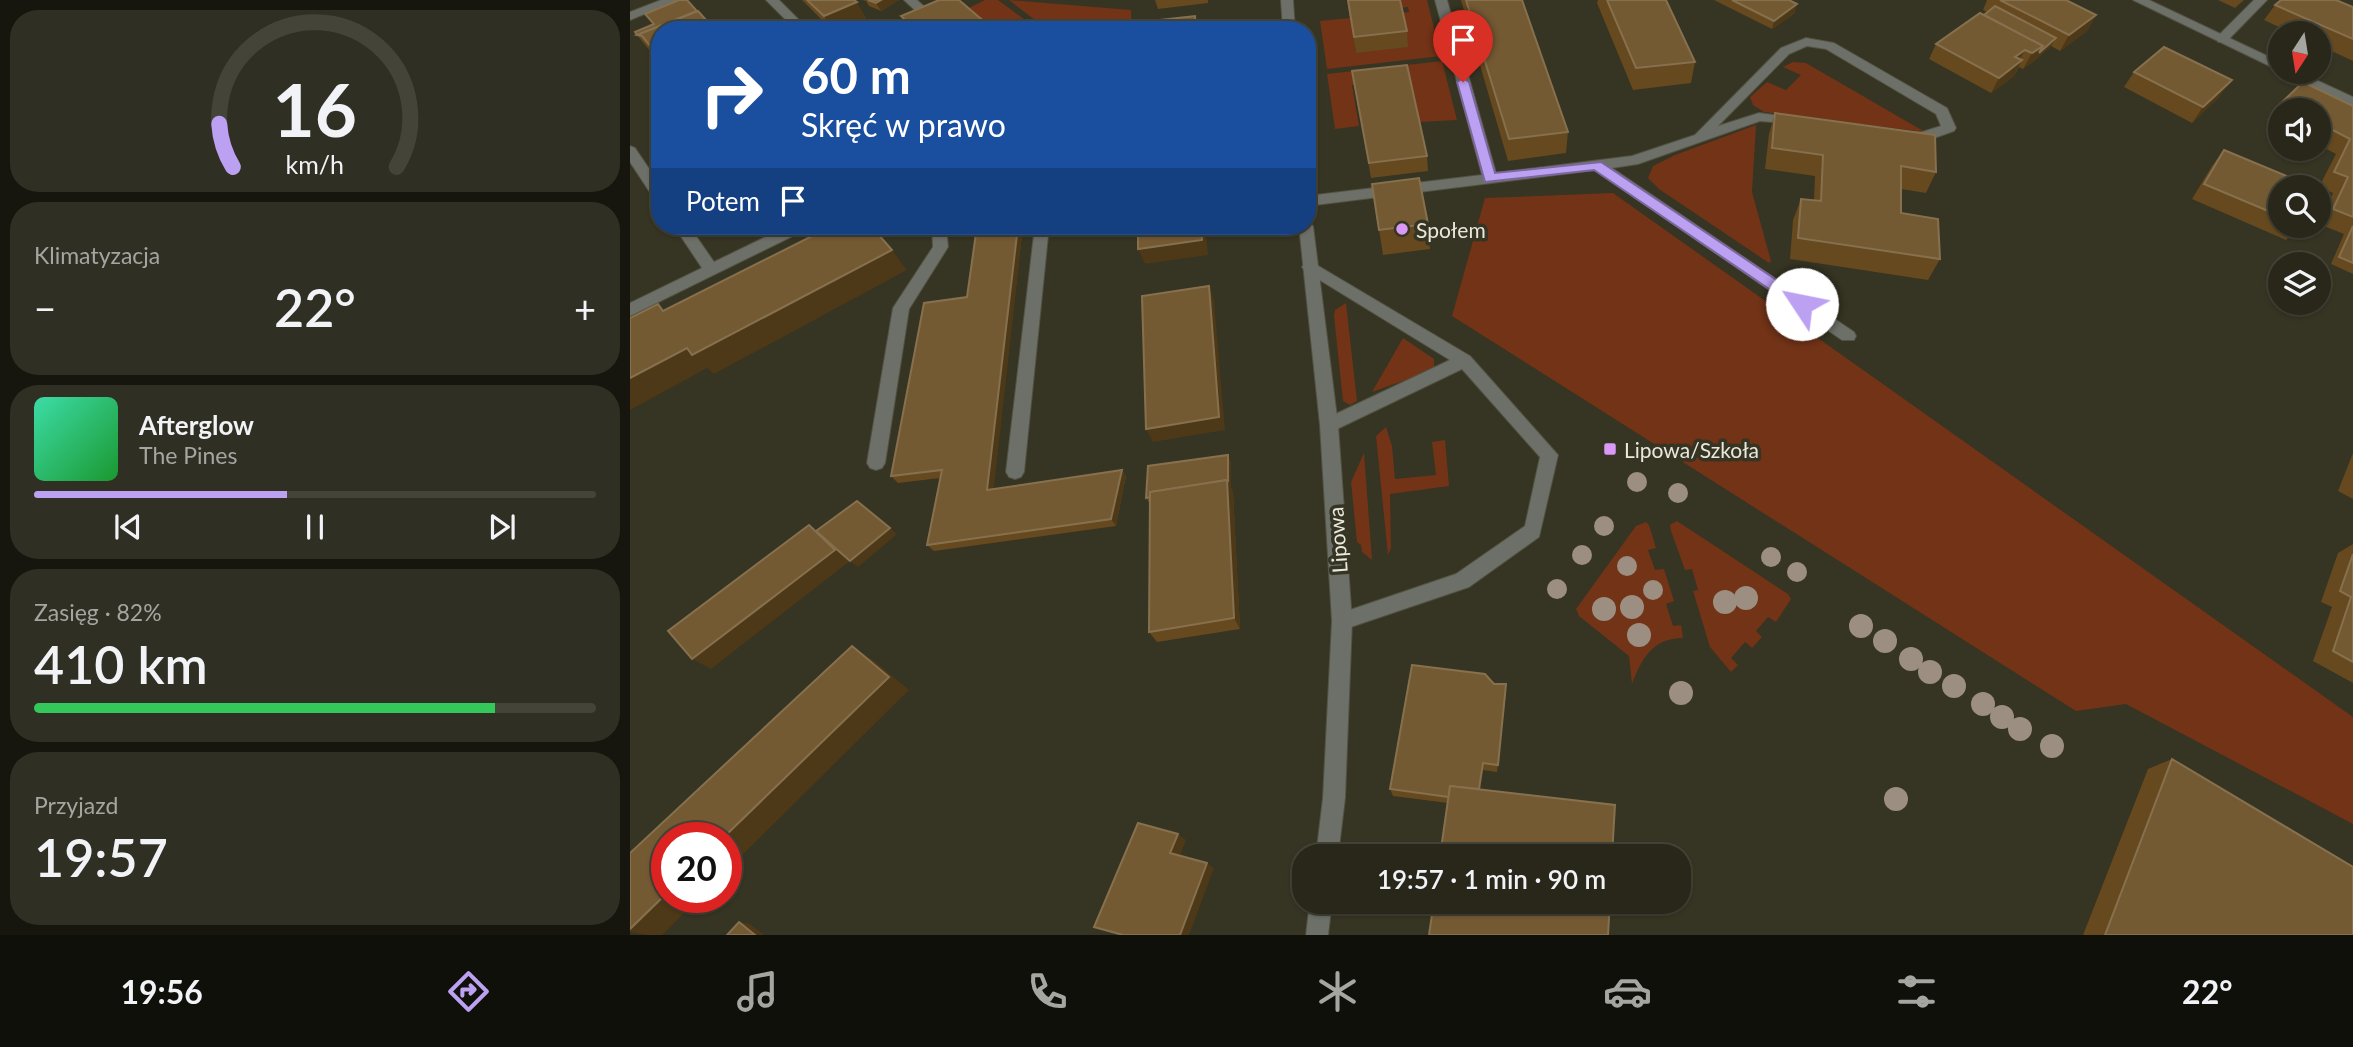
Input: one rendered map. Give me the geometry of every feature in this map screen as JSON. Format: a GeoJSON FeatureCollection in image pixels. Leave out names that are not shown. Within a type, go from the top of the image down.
{"type":"FeatureCollection","features":[{"type":"Feature","properties":{"kind":"street"},"geometry":{"type":"LineString","coordinates":[[630,16],[672,0]]}},
{"type":"Feature","properties":{"kind":"street"},"geometry":{"type":"LineString","coordinates":[[772,0],[794,21]]}},
{"type":"Feature","properties":{"kind":"street"},"geometry":{"type":"LineString","coordinates":[[910,0],[924,12],[914,21]]}},
{"type":"Feature","properties":{"kind":"street"},"geometry":{"type":"LineString","coordinates":[[1287,0],[1288,21]]}},
{"type":"Feature","properties":{"kind":"street"},"geometry":{"type":"LineString","coordinates":[[1441,0],[1490,178]]}},
{"type":"Feature","properties":{"kind":"street"},"geometry":{"type":"LineString","coordinates":[[2139,0],[2268,61]]}},
{"type":"Feature","properties":{"kind":"street"},"geometry":{"type":"LineString","coordinates":[[2222,40],[2261,0]]}},
{"type":"Feature","properties":{"kind":"street"},"geometry":{"type":"LineString","coordinates":[[1700,137],[1785,51],[1806,42],[1830,46],[1942,111],[1949,128],[1923,138],[1895,134]]}},
{"type":"Feature","properties":{"kind":"street"},"geometry":{"type":"LineString","coordinates":[[2315,84],[2353,102]]}},
{"type":"Feature","properties":{"kind":"street"},"geometry":{"type":"LineString","coordinates":[[1316,200],[1633,161],[1759,117],[1814,124]]}},
{"type":"Feature","properties":{"kind":"street"},"geometry":{"type":"LineString","coordinates":[[630,151],[651,182]]}},
{"type":"Feature","properties":{"kind":"street"},"geometry":{"type":"LineString","coordinates":[[1597,165],[1848,335]]}},
{"type":"Feature","properties":{"kind":"street"},"geometry":{"type":"LineString","coordinates":[[687,235],[711,269]]}},
{"type":"Feature","properties":{"kind":"street"},"geometry":{"type":"LineString","coordinates":[[630,310],[781,235]]}},
{"type":"Feature","properties":{"kind":"street"},"geometry":{"type":"LineString","coordinates":[[876,463],[901,308],[941,247],[940,235]]}},
{"type":"Feature","properties":{"kind":"street"},"geometry":{"type":"LineString","coordinates":[[1015,472],[1041,235]]}},
{"type":"Feature","properties":{"kind":"street","name":"Lipowa"},"geometry":{"type":"LineString","coordinates":[[1307,235],[1329,425],[1342,621],[1334,799],[1328,844]]}},
{"type":"Feature","properties":{"kind":"street"},"geometry":{"type":"LineString","coordinates":[[1310,267],[1464,361],[1549,455],[1533,531],[1462,580],[1342,621]]}},
{"type":"Feature","properties":{"kind":"street"},"geometry":{"type":"LineString","coordinates":[[1329,425],[1464,361]]}},
{"type":"Feature","properties":{"kind":"street"},"geometry":{"type":"LineString","coordinates":[[1317,935],[1319,914]]}},
{"type":"Feature","properties":{"kind":"shaded area"},"geometry":{"type":"Polygon","coordinates":[[[985,0],[998,0],[1027,21],[970,21],[961,12],[985,0]]]}},
{"type":"Feature","properties":{"kind":"shaded area"},"geometry":{"type":"Polygon","coordinates":[[[1009,0],[1131,10],[1132,21],[1036,21],[1009,0]]]}},
{"type":"Feature","properties":{"kind":"shaded area"},"geometry":{"type":"Polygon","coordinates":[[[1397,0],[1427,0],[1441,56],[1327,69],[1320,21],[1350,18],[1356,53],[1400,13],[1409,12],[1408,7],[1399,8],[1397,0]]]}},
{"type":"Feature","properties":{"kind":"shaded area"},"geometry":{"type":"Polygon","coordinates":[[[1442,61],[1457,120],[1420,122],[1410,78],[1352,85],[1359,126],[1335,129],[1327,74],[1442,61]]]}},
{"type":"Feature","properties":{"kind":"shaded area"},"geometry":{"type":"Polygon","coordinates":[[[1793,62],[1806,63],[1925,132],[1764,112],[1753,105],[1750,97],[1767,82],[1786,90],[1801,75],[1783,67],[1793,62]]]}},
{"type":"Feature","properties":{"kind":"shaded area"},"geometry":{"type":"Polygon","coordinates":[[[1756,125],[1752,192],[1771,261],[1769,263],[1659,189],[1648,178],[1653,166],[1675,155],[1756,125]]]}},
{"type":"Feature","properties":{"kind":"shaded area"},"geometry":{"type":"Polygon","coordinates":[[[1613,193],[2353,717],[2353,824],[2126,704],[2076,711],[1452,316],[1485,198],[1613,193]]]}},
{"type":"Feature","properties":{"kind":"shaded area"},"geometry":{"type":"Polygon","coordinates":[[[1346,303],[1357,401],[1350,405],[1343,401],[1334,316],[1335,310],[1346,303]]]}},
{"type":"Feature","properties":{"kind":"shaded area"},"geometry":{"type":"Polygon","coordinates":[[[1403,338],[1434,359],[1434,367],[1428,372],[1372,392],[1403,338]]]}},
{"type":"Feature","properties":{"kind":"shaded area"},"geometry":{"type":"Polygon","coordinates":[[[1386,427],[1392,446],[1395,479],[1436,475],[1432,442],[1445,440],[1449,486],[1390,494],[1391,548],[1388,555],[1376,436],[1386,427]]]}},
{"type":"Feature","properties":{"kind":"shaded area"},"geometry":{"type":"Polygon","coordinates":[[[1364,453],[1372,560],[1362,552],[1361,545],[1357,542],[1351,482],[1364,453]]]}},
{"type":"Feature","properties":{"kind":"shaded area"},"geometry":{"type":"Polygon","coordinates":[[[1677,521],[1788,594],[1791,599],[1776,622],[1768,617],[1756,631],[1762,637],[1752,648],[1745,642],[1731,658],[1738,665],[1731,672],[1710,647],[1693,591],[1698,590],[1692,569],[1685,570],[1671,531],[1670,525],[1677,521]]]}},
{"type":"Feature","properties":{"kind":"shaded area"},"geometry":{"type":"Polygon","coordinates":[[[1646,522],[1656,548],[1648,550],[1655,570],[1664,569],[1674,601],[1666,604],[1673,626],[1681,625],[1683,638],[1664,642],[1650,651],[1632,684],[1629,656],[1579,616],[1576,609],[1636,526],[1646,522]]]}},
{"type":"Feature","properties":{"kind":"building"},"geometry":{"type":"Polygon","coordinates":[[[679,0],[687,0],[697,11],[672,21],[651,21],[645,14],[679,0]]]}},
{"type":"Feature","properties":{"kind":"building"},"geometry":{"type":"Polygon","coordinates":[[[807,0],[854,0],[857,2],[824,16],[807,0]]]}},
{"type":"Feature","properties":{"kind":"building"},"geometry":{"type":"Polygon","coordinates":[[[939,0],[959,0],[984,21],[906,21],[901,16],[939,0]]]}},
{"type":"Feature","properties":{"kind":"building"},"geometry":{"type":"Polygon","coordinates":[[[1348,0],[1400,0],[1407,31],[1354,37],[1348,0]]]}},
{"type":"Feature","properties":{"kind":"building"},"geometry":{"type":"Polygon","coordinates":[[[1466,0],[1522,0],[1568,132],[1509,139],[1466,0]]]}},
{"type":"Feature","properties":{"kind":"building"},"geometry":{"type":"Polygon","coordinates":[[[1607,0],[1666,0],[1695,62],[1636,68],[1607,0]]]}},
{"type":"Feature","properties":{"kind":"building"},"geometry":{"type":"Polygon","coordinates":[[[1732,0],[1789,0],[1797,4],[1774,21],[1732,0]]]}},
{"type":"Feature","properties":{"kind":"building"},"geometry":{"type":"Polygon","coordinates":[[[2000,0],[2066,0],[2096,15],[2069,35],[2000,0]]]}},
{"type":"Feature","properties":{"kind":"building"},"geometry":{"type":"Polygon","coordinates":[[[2281,0],[2336,0],[2353,7],[2353,39],[2331,29],[2331,21],[2312,21],[2275,5],[2281,0]]]}},
{"type":"Feature","properties":{"kind":"building"},"geometry":{"type":"Polygon","coordinates":[[[1995,6],[2056,38],[2039,53],[2043,46],[1984,15],[1995,6]]]}},
{"type":"Feature","properties":{"kind":"building"},"geometry":{"type":"Polygon","coordinates":[[[698,11],[707,21],[673,21],[698,11]]]}},
{"type":"Feature","properties":{"kind":"building"},"geometry":{"type":"Polygon","coordinates":[[[1980,13],[2043,46],[2032,53],[2025,50],[2015,57],[2022,60],[1999,78],[1936,44],[1980,13]]]}},
{"type":"Feature","properties":{"kind":"building"},"geometry":{"type":"Polygon","coordinates":[[[1195,16],[1195,21],[1151,21],[1195,16]]]}},
{"type":"Feature","properties":{"kind":"building"},"geometry":{"type":"Polygon","coordinates":[[[651,25],[651,29],[637,35],[635,32],[651,25]]]}},
{"type":"Feature","properties":{"kind":"building"},"geometry":{"type":"Polygon","coordinates":[[[651,29],[651,47],[642,36],[637,35],[651,29]]]}},
{"type":"Feature","properties":{"kind":"building"},"geometry":{"type":"Polygon","coordinates":[[[2164,47],[2232,80],[2203,107],[2134,72],[2164,47]]]}},
{"type":"Feature","properties":{"kind":"building"},"geometry":{"type":"Polygon","coordinates":[[[1407,65],[1427,156],[1369,163],[1352,71],[1407,65]]]}},
{"type":"Feature","properties":{"kind":"building"},"geometry":{"type":"Polygon","coordinates":[[[2301,84],[2307,84],[2353,106],[2353,217],[2333,209],[2348,177],[2334,172],[2350,139],[2331,129],[2331,98],[2286,98],[2301,84]]]}},
{"type":"Feature","properties":{"kind":"building"},"geometry":{"type":"Polygon","coordinates":[[[1775,113],[1935,135],[1936,172],[1901,166],[1901,213],[1938,219],[1940,259],[1798,238],[1801,199],[1821,201],[1823,155],[1772,148],[1775,113]]]}},
{"type":"Feature","properties":{"kind":"building"},"geometry":{"type":"Polygon","coordinates":[[[2224,150],[2284,175],[2268,175],[2268,211],[2204,184],[2224,150]]]}},
{"type":"Feature","properties":{"kind":"building"},"geometry":{"type":"Polygon","coordinates":[[[1419,178],[1428,224],[1379,230],[1372,184],[1419,178]]]}},
{"type":"Feature","properties":{"kind":"building"},"geometry":{"type":"Polygon","coordinates":[[[2353,226],[2353,263],[2339,257],[2353,226]]]}},
{"type":"Feature","properties":{"kind":"building"},"geometry":{"type":"Polygon","coordinates":[[[814,235],[879,235],[892,250],[692,355],[687,348],[630,378],[630,318],[658,304],[663,311],[814,235]]]}},
{"type":"Feature","properties":{"kind":"building"},"geometry":{"type":"Polygon","coordinates":[[[976,235],[1017,235],[987,490],[1122,470],[1111,519],[927,545],[942,470],[891,476],[924,303],[967,297],[976,235]]]}},
{"type":"Feature","properties":{"kind":"building"},"geometry":{"type":"Polygon","coordinates":[[[1138,235],[1202,235],[1202,240],[1138,249],[1138,235]]]}},
{"type":"Feature","properties":{"kind":"building"},"geometry":{"type":"Polygon","coordinates":[[[1209,286],[1219,417],[1146,429],[1142,296],[1209,286]]]}},
{"type":"Feature","properties":{"kind":"building"},"geometry":{"type":"Polygon","coordinates":[[[1228,455],[1228,482],[1227,480],[1150,492],[1150,497],[1146,498],[1148,466],[1228,455]]]}},
{"type":"Feature","properties":{"kind":"building"},"geometry":{"type":"Polygon","coordinates":[[[1227,480],[1234,618],[1149,632],[1150,492],[1227,480]]]}},
{"type":"Feature","properties":{"kind":"building"},"geometry":{"type":"Polygon","coordinates":[[[857,501],[890,528],[850,561],[816,531],[857,501]]]}},
{"type":"Feature","properties":{"kind":"building"},"geometry":{"type":"Polygon","coordinates":[[[809,525],[835,550],[692,659],[668,631],[809,525]]]}},
{"type":"Feature","properties":{"kind":"building"},"geometry":{"type":"Polygon","coordinates":[[[2353,554],[2353,662],[2333,651],[2351,597],[2340,591],[2353,554]]]}},
{"type":"Feature","properties":{"kind":"building"},"geometry":{"type":"Polygon","coordinates":[[[852,646],[889,677],[739,822],[663,822],[852,646]]]}},
{"type":"Feature","properties":{"kind":"building"},"geometry":{"type":"Polygon","coordinates":[[[1412,665],[1485,674],[1494,684],[1506,684],[1498,765],[1483,763],[1479,789],[1450,786],[1449,797],[1390,789],[1412,665]]]}},
{"type":"Feature","properties":{"kind":"building"},"geometry":{"type":"Polygon","coordinates":[[[2172,759],[2353,867],[2353,935],[2105,935],[2172,759]]]}},
{"type":"Feature","properties":{"kind":"building"},"geometry":{"type":"Polygon","coordinates":[[[1450,786],[1615,805],[1613,844],[1442,844],[1450,786]]]}},
{"type":"Feature","properties":{"kind":"building"},"geometry":{"type":"Polygon","coordinates":[[[1138,823],[1178,834],[1170,853],[1207,863],[1180,935],[1123,935],[1094,927],[1138,823]]]}},
{"type":"Feature","properties":{"kind":"building"},"geometry":{"type":"Polygon","coordinates":[[[651,833],[651,909],[630,929],[630,853],[651,833]]]}},
{"type":"Feature","properties":{"kind":"building"},"geometry":{"type":"Polygon","coordinates":[[[1432,914],[1609,914],[1608,935],[1429,935],[1432,914]]]}},
{"type":"Feature","properties":{"kind":"building"},"geometry":{"type":"Polygon","coordinates":[[[739,922],[755,935],[727,935],[739,922]]]}},
{"type":"Feature","properties":{"kind":"place","name":"Społem"},"geometry":{"type":"Point","coordinates":[1402,229]}},
{"type":"Feature","properties":{"kind":"place","name":"Lipowa/Szkoła"},"geometry":{"type":"Point","coordinates":[1610,449]}},
{"type":"Feature","properties":{"kind":"route"},"geometry":{"type":"LineString","coordinates":[[1463,82],[1490,178],[1597,165],[1802,304]]}}]}
